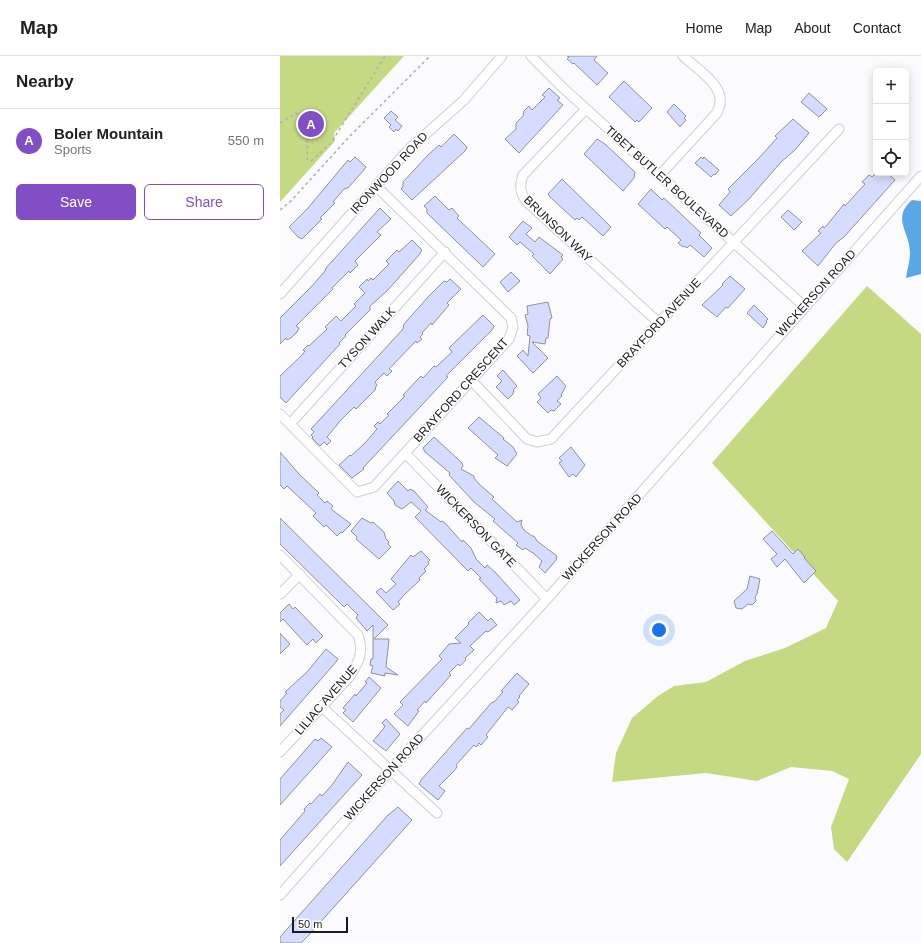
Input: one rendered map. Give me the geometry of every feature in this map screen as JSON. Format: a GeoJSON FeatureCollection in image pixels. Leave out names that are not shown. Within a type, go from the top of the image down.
{"type":"FeatureCollection","features":[{"type":"Feature","properties":{"kind":"street","name":"IRONWOOD ROAD"},"geometry":{"type":"LineString","coordinates":[[280,294],[418,140],[464,100],[502,56]]}},
{"type":"Feature","properties":{"kind":"street","name":"TIBET BUTLER BOULEVARD"},"geometry":{"type":"LineString","coordinates":[[531,56],[586,108],[804,306]]}},
{"type":"Feature","properties":{"kind":"street"},"geometry":{"type":"LineString","coordinates":[[660,175],[716,114],[720,106],[720,96],[717,88],[682,56]]}},
{"type":"Feature","properties":{"kind":"street","name":"BRUNSON WAY"},"geometry":{"type":"LineString","coordinates":[[586,108],[523,175],[520,189],[527,202],[660,323]]}},
{"type":"Feature","properties":{"kind":"street","name":"BRAYFORD AVENUE"},"geometry":{"type":"LineString","coordinates":[[471,380],[527,439],[537,442],[550,439],[660,323],[839,129]]}},
{"type":"Feature","properties":{"kind":"street","name":"WICKERSON ROAD"},"geometry":{"type":"LineString","coordinates":[[280,895],[390,769],[547,600],[804,306],[921,176]]}},
{"type":"Feature","properties":{"kind":"street","name":"BRAYFORD CRESCENT"},"geometry":{"type":"LineString","coordinates":[[280,414],[357,492],[374,487],[509,339],[513,327],[511,318],[376,186]]}},
{"type":"Feature","properties":{"kind":"street","name":"TYSON WALK"},"geometry":{"type":"LineString","coordinates":[[290,424],[445,252]]}},
{"type":"Feature","properties":{"kind":"street","name":"WICKERSON GATE"},"geometry":{"type":"LineString","coordinates":[[404,453],[547,600]]}},
{"type":"Feature","properties":{"kind":"street","name":"LILIAC AVENUE"},"geometry":{"type":"LineString","coordinates":[[280,555],[358,635],[361,644],[361,653],[358,663],[350,676],[280,752]]}},
{"type":"Feature","properties":{"kind":"street"},"geometry":{"type":"LineString","coordinates":[[280,594],[300,574]]}},
{"type":"Feature","properties":{"kind":"street"},"geometry":{"type":"LineString","coordinates":[[322,707],[437,813]]}},
{"type":"Feature","properties":{"kind":"path"},"geometry":{"type":"LineString","coordinates":[[280,123],[290,115],[296,113],[299,116],[306,131],[308,149],[307,160],[311,161],[331,143],[385,56]]}},
{"type":"Feature","properties":{"kind":"path"},"geometry":{"type":"LineString","coordinates":[[280,210],[290,202],[348,138],[430,56]]}},
{"type":"Feature","properties":{"kind":"green space"},"geometry":{"type":"Polygon","coordinates":[[[280,56],[404,56],[334,133],[335,141],[280,202],[280,56]]]}},
{"type":"Feature","properties":{"kind":"green space"},"geometry":{"type":"Polygon","coordinates":[[[867,286],[921,334],[921,754],[847,862],[834,849],[831,827],[849,779],[832,771],[791,767],[757,781],[706,773],[612,782],[616,753],[632,718],[658,696],[674,686],[706,682],[745,661],[785,648],[826,628],[838,601],[712,463],[867,286]]]}},
{"type":"Feature","properties":{"kind":"water"},"geometry":{"type":"Polygon","coordinates":[[[912,200],[921,201],[921,274],[906,278],[910,253],[902,219],[906,207],[912,200]]]}},
{"type":"Feature","properties":{"kind":"building"},"geometry":{"type":"Polygon","coordinates":[[[567,56],[597,56],[594,60],[608,73],[597,85],[574,63],[573,64],[567,59],[569,57],[567,56]]]}},
{"type":"Feature","properties":{"kind":"building"},"geometry":{"type":"Polygon","coordinates":[[[624,81],[652,108],[639,122],[637,120],[635,122],[609,97],[624,81]]]}},
{"type":"Feature","properties":{"kind":"building"},"geometry":{"type":"Polygon","coordinates":[[[549,88],[560,98],[557,100],[563,105],[519,153],[505,139],[516,129],[516,123],[523,116],[524,111],[529,106],[532,110],[545,97],[542,95],[549,88]]]}},
{"type":"Feature","properties":{"kind":"building"},"geometry":{"type":"Polygon","coordinates":[[[809,93],[827,109],[819,117],[801,102],[809,93]]]}},
{"type":"Feature","properties":{"kind":"building"},"geometry":{"type":"Polygon","coordinates":[[[674,104],[686,116],[684,118],[686,120],[680,127],[667,112],[674,104]]]}},
{"type":"Feature","properties":{"kind":"building"},"geometry":{"type":"Polygon","coordinates":[[[391,111],[398,117],[395,120],[402,126],[398,131],[396,129],[394,132],[389,127],[391,125],[384,118],[391,111]]]}},
{"type":"Feature","properties":{"kind":"building"},"geometry":{"type":"Polygon","coordinates":[[[793,119],[809,133],[795,150],[781,162],[749,199],[731,216],[719,205],[730,192],[728,189],[777,138],[775,136],[793,119]]]}},
{"type":"Feature","properties":{"kind":"building"},"geometry":{"type":"Polygon","coordinates":[[[454,134],[467,147],[465,151],[412,200],[401,189],[403,182],[427,156],[439,145],[441,147],[454,134]]]}},
{"type":"Feature","properties":{"kind":"building"},"geometry":{"type":"Polygon","coordinates":[[[597,139],[605,144],[635,172],[634,178],[623,191],[584,154],[597,139]]]}},
{"type":"Feature","properties":{"kind":"building"},"geometry":{"type":"Polygon","coordinates":[[[355,157],[366,167],[348,188],[344,189],[333,202],[335,203],[320,218],[322,219],[302,239],[298,237],[289,227],[308,208],[348,160],[350,162],[355,157]]]}},
{"type":"Feature","properties":{"kind":"building"},"geometry":{"type":"Polygon","coordinates":[[[701,157],[703,159],[704,157],[719,170],[715,175],[714,174],[711,177],[695,163],[701,157]]]}},
{"type":"Feature","properties":{"kind":"building"},"geometry":{"type":"Polygon","coordinates":[[[869,175],[872,177],[890,176],[895,180],[844,237],[836,243],[818,266],[802,251],[821,233],[818,231],[823,226],[824,228],[827,225],[844,204],[845,206],[865,184],[862,182],[869,175]]]}},
{"type":"Feature","properties":{"kind":"building"},"geometry":{"type":"Polygon","coordinates":[[[562,179],[611,227],[603,236],[582,217],[579,220],[577,218],[575,220],[550,197],[548,194],[562,179]]]}},
{"type":"Feature","properties":{"kind":"building"},"geometry":{"type":"Polygon","coordinates":[[[651,189],[662,200],[664,198],[701,233],[699,235],[712,248],[704,257],[690,245],[687,248],[678,243],[681,240],[667,227],[665,229],[638,204],[651,189]]]}},
{"type":"Feature","properties":{"kind":"building"},"geometry":{"type":"Polygon","coordinates":[[[435,196],[449,210],[452,208],[459,216],[457,218],[495,254],[483,267],[427,213],[427,209],[424,206],[435,196]]]}},
{"type":"Feature","properties":{"kind":"building"},"geometry":{"type":"Polygon","coordinates":[[[380,208],[391,219],[377,232],[381,235],[355,261],[358,265],[350,273],[349,271],[296,326],[299,328],[297,332],[291,338],[287,340],[286,338],[280,344],[280,318],[311,287],[326,268],[380,208]]]}},
{"type":"Feature","properties":{"kind":"building"},"geometry":{"type":"Polygon","coordinates":[[[788,210],[802,222],[794,230],[781,217],[788,210]]]}},
{"type":"Feature","properties":{"kind":"building"},"geometry":{"type":"Polygon","coordinates":[[[523,221],[532,228],[526,234],[535,242],[539,237],[563,255],[561,257],[563,259],[550,274],[532,256],[534,254],[520,242],[517,245],[509,237],[523,221]]]}},
{"type":"Feature","properties":{"kind":"building"},"geometry":{"type":"Polygon","coordinates":[[[412,240],[422,250],[419,255],[387,291],[370,306],[370,310],[345,335],[346,336],[339,343],[340,344],[286,403],[280,397],[280,376],[302,355],[305,351],[303,350],[308,345],[309,346],[327,329],[325,327],[336,316],[341,321],[356,306],[354,304],[365,293],[359,287],[367,279],[368,281],[371,278],[373,280],[389,264],[386,261],[397,250],[399,252],[412,240]]]}},
{"type":"Feature","properties":{"kind":"building"},"geometry":{"type":"Polygon","coordinates":[[[511,272],[520,281],[508,292],[500,282],[511,272]]]}},
{"type":"Feature","properties":{"kind":"building"},"geometry":{"type":"Polygon","coordinates":[[[730,276],[745,289],[728,308],[726,307],[717,317],[702,305],[723,285],[722,284],[730,276]]]}},
{"type":"Feature","properties":{"kind":"building"},"geometry":{"type":"Polygon","coordinates":[[[450,279],[461,289],[447,303],[449,305],[432,325],[431,323],[422,333],[423,334],[420,337],[422,339],[417,343],[416,341],[389,369],[392,371],[387,376],[384,373],[375,382],[377,385],[375,388],[376,389],[356,409],[354,407],[341,420],[327,437],[331,441],[327,445],[324,442],[320,446],[312,438],[313,437],[311,435],[314,432],[311,429],[403,329],[404,324],[428,297],[444,281],[447,282],[450,279]]]}},
{"type":"Feature","properties":{"kind":"building"},"geometry":{"type":"Polygon","coordinates":[[[548,302],[552,318],[550,319],[548,338],[546,338],[545,344],[532,342],[548,358],[533,373],[517,356],[523,350],[528,356],[530,336],[527,335],[528,326],[525,315],[528,314],[527,306],[548,302]]]}},
{"type":"Feature","properties":{"kind":"building"},"geometry":{"type":"Polygon","coordinates":[[[754,305],[768,319],[763,328],[747,313],[754,305]]]}},
{"type":"Feature","properties":{"kind":"building"},"geometry":{"type":"Polygon","coordinates":[[[483,315],[494,326],[492,330],[446,376],[448,377],[363,468],[364,469],[352,478],[339,465],[365,443],[377,429],[374,426],[378,422],[380,424],[389,415],[387,414],[405,396],[403,395],[421,376],[423,378],[434,366],[436,367],[452,352],[449,348],[483,315]]]}},
{"type":"Feature","properties":{"kind":"building"},"geometry":{"type":"Polygon","coordinates":[[[503,370],[517,386],[514,389],[513,394],[508,399],[496,387],[502,381],[497,376],[503,370]]]}},
{"type":"Feature","properties":{"kind":"building"},"geometry":{"type":"Polygon","coordinates":[[[557,376],[566,386],[561,395],[562,396],[557,401],[561,404],[554,411],[551,410],[548,413],[537,402],[541,398],[538,394],[557,376]]]}},
{"type":"Feature","properties":{"kind":"building"},"geometry":{"type":"Polygon","coordinates":[[[479,417],[504,438],[503,439],[513,447],[517,454],[507,466],[495,458],[498,455],[468,428],[479,417]]]}},
{"type":"Feature","properties":{"kind":"building"},"geometry":{"type":"Polygon","coordinates":[[[434,437],[462,463],[463,466],[461,469],[474,476],[479,484],[494,497],[492,499],[517,522],[522,520],[521,525],[524,530],[534,536],[537,541],[557,556],[557,559],[545,573],[539,567],[542,561],[525,548],[523,550],[516,545],[518,543],[493,521],[495,519],[474,502],[449,475],[450,473],[425,452],[423,448],[434,437]]]}},
{"type":"Feature","properties":{"kind":"building"},"geometry":{"type":"Polygon","coordinates":[[[571,447],[585,465],[576,477],[573,474],[569,477],[559,463],[562,461],[559,458],[571,447]]]}},
{"type":"Feature","properties":{"kind":"building"},"geometry":{"type":"Polygon","coordinates":[[[280,452],[299,474],[319,493],[317,495],[325,503],[327,501],[333,506],[331,509],[351,524],[342,533],[341,532],[337,536],[326,525],[324,527],[313,516],[316,513],[287,486],[284,489],[280,485],[280,452]]]}},
{"type":"Feature","properties":{"kind":"building"},"geometry":{"type":"Polygon","coordinates":[[[398,481],[408,491],[410,489],[414,491],[428,507],[425,510],[441,522],[442,521],[445,523],[462,542],[463,540],[471,548],[476,559],[485,568],[487,565],[496,573],[520,600],[514,605],[511,601],[504,605],[501,601],[496,603],[497,598],[479,579],[481,578],[471,568],[468,571],[415,517],[421,511],[411,502],[402,509],[395,505],[394,501],[387,493],[398,481]]]}},
{"type":"Feature","properties":{"kind":"building"},"geometry":{"type":"Polygon","coordinates":[[[280,518],[388,625],[374,639],[389,639],[386,667],[398,675],[385,673],[385,676],[371,673],[373,666],[370,665],[371,659],[373,659],[373,625],[367,631],[356,618],[358,615],[347,604],[344,607],[280,544],[280,518]]]}},
{"type":"Feature","properties":{"kind":"building"},"geometry":{"type":"Polygon","coordinates":[[[362,518],[371,523],[373,522],[384,532],[386,539],[389,542],[388,544],[391,547],[379,559],[356,539],[357,537],[351,531],[362,518]]]}},
{"type":"Feature","properties":{"kind":"building"},"geometry":{"type":"Polygon","coordinates":[[[772,531],[793,554],[798,549],[816,571],[804,583],[785,559],[777,567],[771,559],[777,554],[763,539],[772,531]]]}},
{"type":"Feature","properties":{"kind":"building"},"geometry":{"type":"Polygon","coordinates":[[[421,551],[430,560],[428,562],[429,564],[424,569],[426,571],[419,578],[420,580],[398,602],[400,604],[393,610],[376,592],[381,588],[386,593],[396,584],[391,579],[411,555],[413,557],[421,551]]]}},
{"type":"Feature","properties":{"kind":"building"},"geometry":{"type":"Polygon","coordinates":[[[750,576],[760,579],[755,597],[756,601],[752,605],[748,604],[742,609],[736,608],[734,601],[747,589],[750,576]]]}},
{"type":"Feature","properties":{"kind":"building"},"geometry":{"type":"Polygon","coordinates":[[[289,604],[293,609],[295,607],[323,636],[316,643],[313,639],[307,645],[283,619],[280,622],[280,613],[289,604]]]}},
{"type":"Feature","properties":{"kind":"building"},"geometry":{"type":"Polygon","coordinates":[[[479,612],[488,621],[491,618],[497,625],[488,632],[486,631],[470,646],[474,650],[465,658],[466,660],[460,666],[458,664],[449,673],[451,675],[426,703],[425,701],[417,710],[419,711],[408,726],[394,714],[403,705],[400,702],[442,659],[439,656],[449,644],[461,643],[455,638],[479,612]]]}},
{"type":"Feature","properties":{"kind":"building"},"geometry":{"type":"Polygon","coordinates":[[[280,633],[290,644],[280,654],[280,633]]]}},
{"type":"Feature","properties":{"kind":"building"},"geometry":{"type":"Polygon","coordinates":[[[326,649],[338,659],[280,726],[280,714],[284,710],[280,707],[280,701],[287,693],[285,692],[307,672],[326,649]]]}},
{"type":"Feature","properties":{"kind":"building"},"geometry":{"type":"Polygon","coordinates":[[[517,673],[529,684],[519,696],[520,697],[517,700],[519,702],[512,710],[508,707],[486,735],[488,737],[481,745],[479,743],[476,747],[474,745],[456,765],[457,767],[454,771],[439,786],[445,791],[438,800],[419,784],[421,780],[467,728],[469,729],[491,703],[494,702],[503,692],[501,691],[517,673]]]}},
{"type":"Feature","properties":{"kind":"building"},"geometry":{"type":"Polygon","coordinates":[[[369,677],[381,688],[353,722],[343,713],[346,710],[343,708],[367,683],[365,682],[369,677]]]}},
{"type":"Feature","properties":{"kind":"building"},"geometry":{"type":"Polygon","coordinates":[[[386,719],[400,734],[386,751],[373,741],[384,728],[385,726],[382,723],[386,719]]]}},
{"type":"Feature","properties":{"kind":"building"},"geometry":{"type":"Polygon","coordinates":[[[321,738],[332,747],[280,805],[280,779],[315,739],[318,741],[321,738]]]}},
{"type":"Feature","properties":{"kind":"building"},"geometry":{"type":"Polygon","coordinates":[[[348,762],[362,775],[280,866],[280,840],[305,811],[304,809],[320,794],[322,796],[332,785],[348,762]]]}},
{"type":"Feature","properties":{"kind":"building"},"geometry":{"type":"Polygon","coordinates":[[[398,807],[412,820],[301,943],[280,943],[280,937],[388,815],[398,807]]]}},
{"type":"Feature","properties":{"kind":"place","name":"Boler Mountain"},"geometry":{"type":"Point","coordinates":[311,124]}}]}
